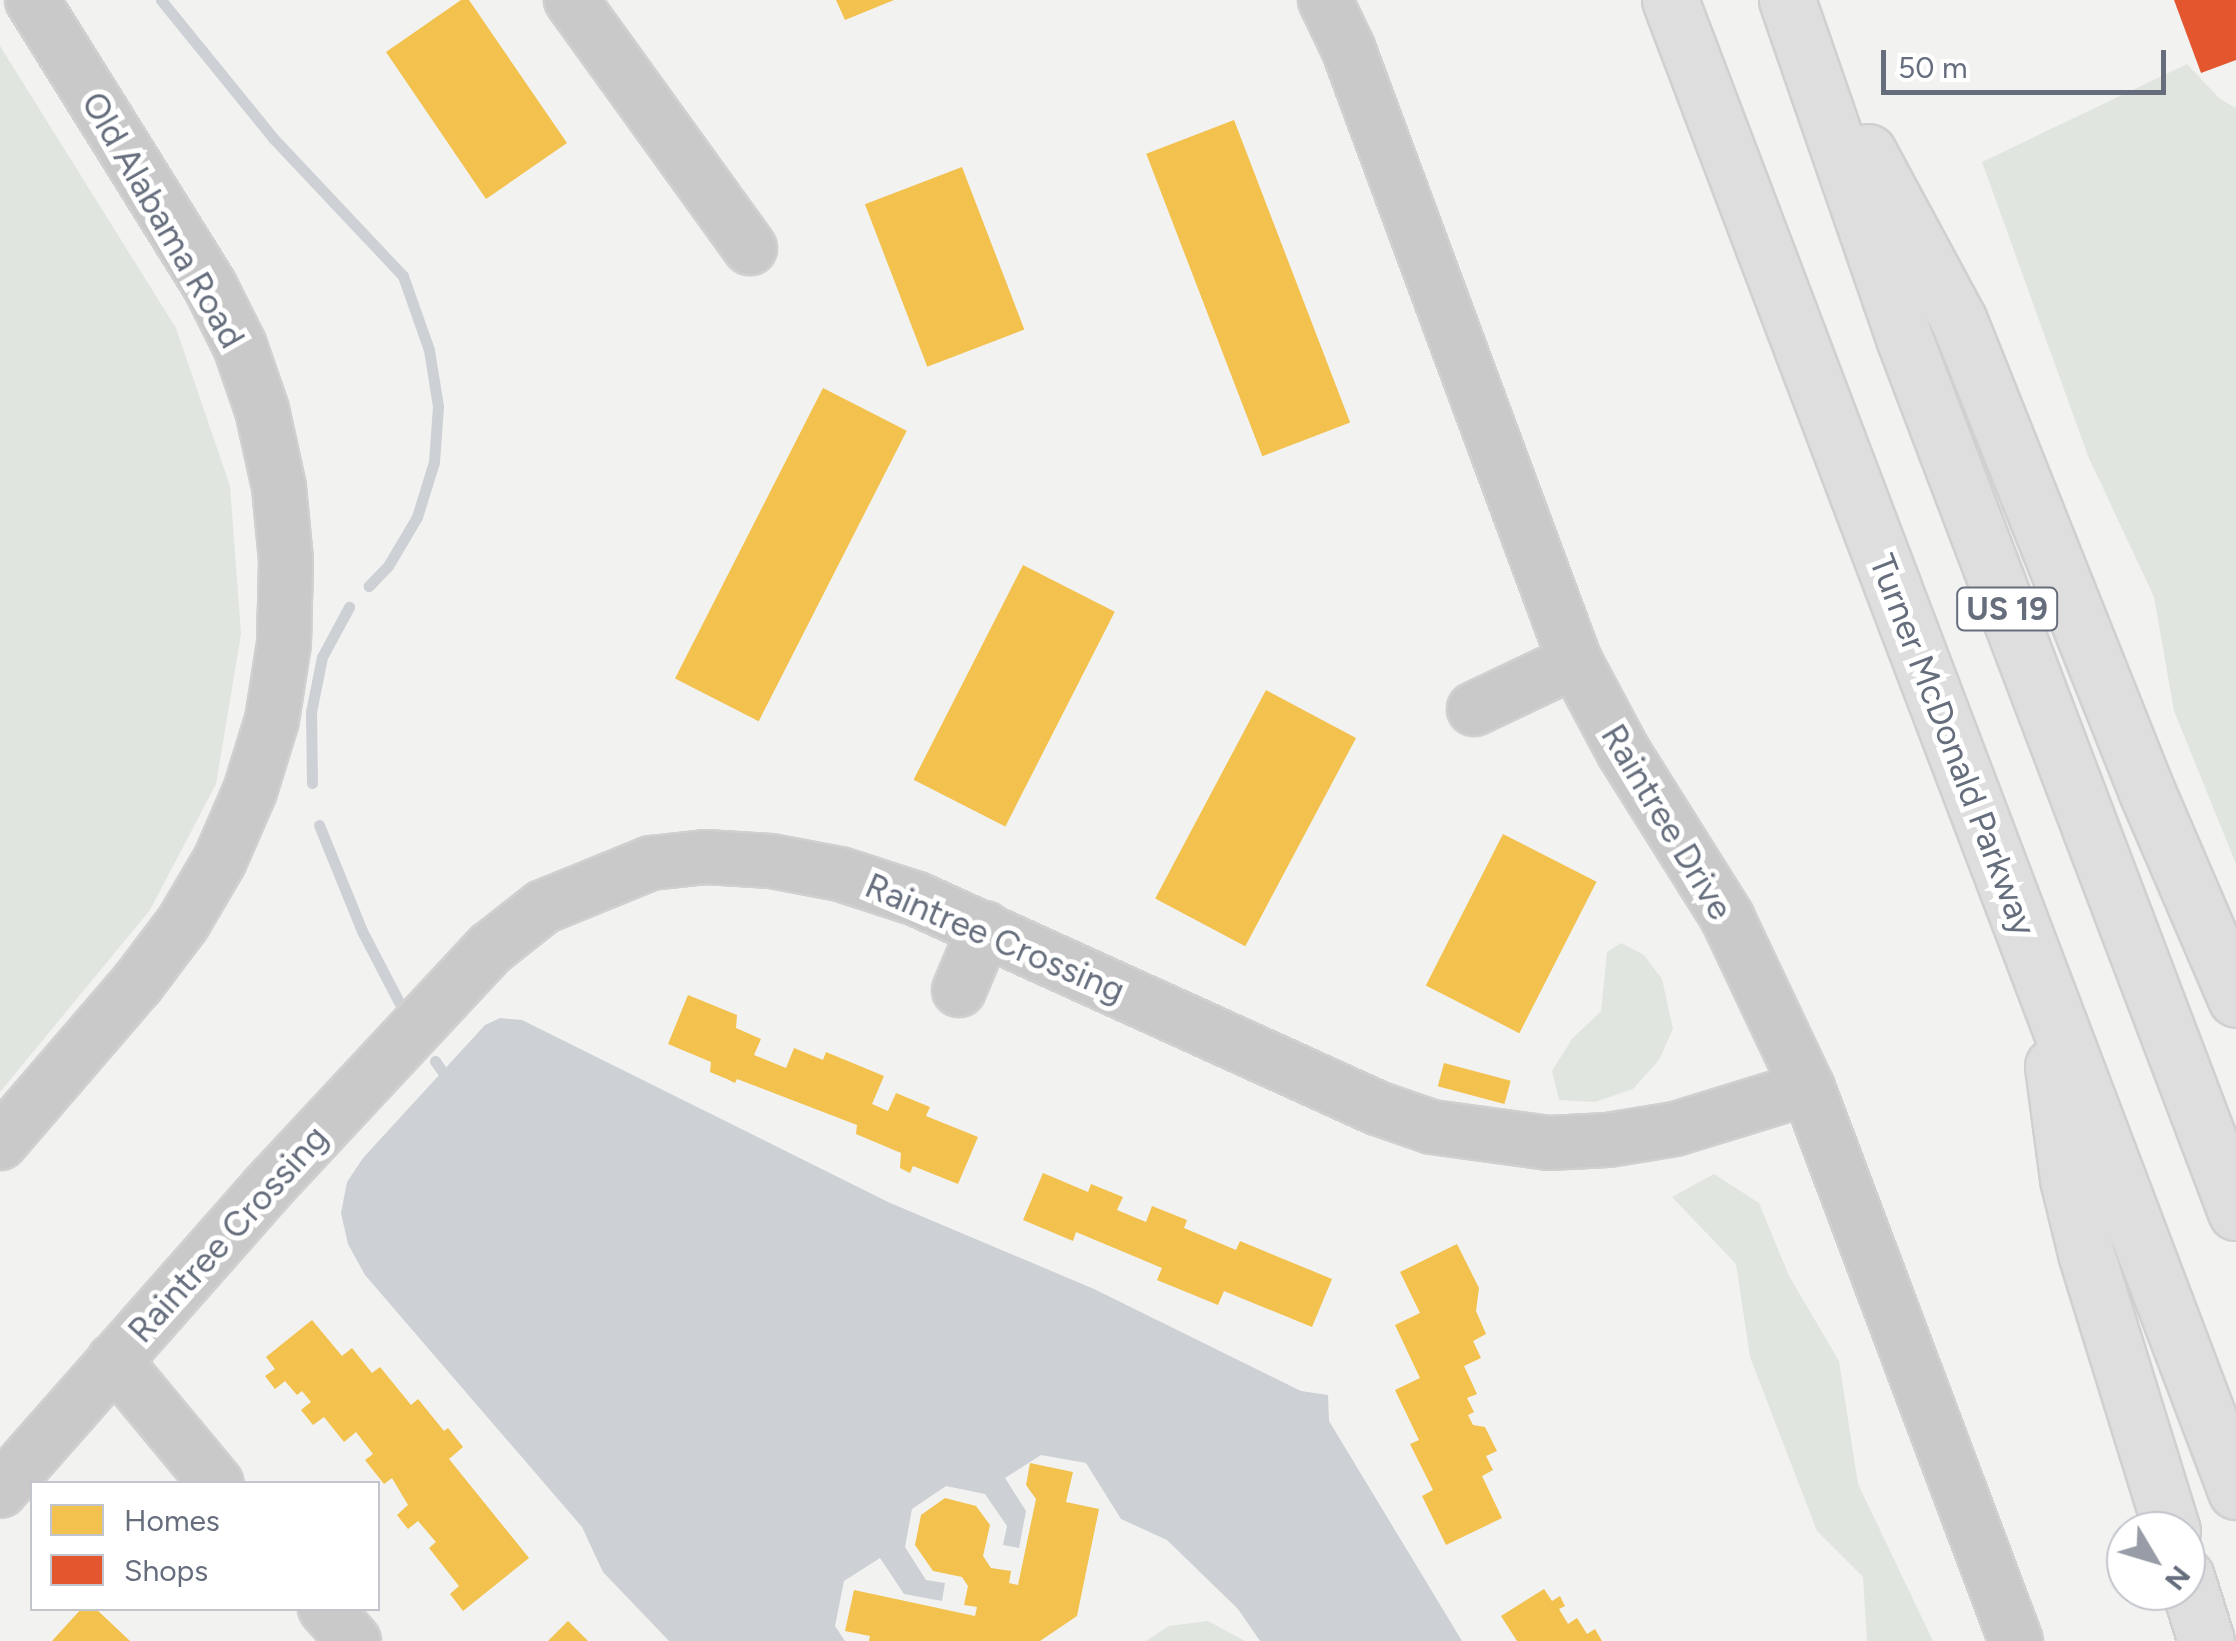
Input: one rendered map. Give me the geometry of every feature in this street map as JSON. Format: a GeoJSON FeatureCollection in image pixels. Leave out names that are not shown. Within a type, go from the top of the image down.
{"type":"FeatureCollection","features":[{"type":"Feature","properties":{"kind":"highway","name":"Turner McDonald Parkway"},"geometry":{"type":"LineString","coordinates":[[1670,0],[2236,1491]]}},
{"type":"Feature","properties":{"kind":"highway"},"geometry":{"type":"LineString","coordinates":[[1788,2],[1959,321],[2147,792],[2236,999]]}},
{"type":"Feature","properties":{"kind":"highway","name":"US 19"},"geometry":{"type":"LineString","coordinates":[[1788,2],[1904,338],[2236,1212]]}},
{"type":"Feature","properties":{"kind":"highway"},"geometry":{"type":"LineString","coordinates":[[2048,994],[2057,1111],[2068,1180],[2086,1252],[2166,1511]]}},
{"type":"Feature","properties":{"kind":"highway"},"geometry":{"type":"LineString","coordinates":[[2197,1611],[2206,1641]]}},
{"type":"Feature","properties":{"kind":"street","name":"Old Alabama Road"},"geometry":{"type":"LineString","coordinates":[[0,1143],[138,984],[183,923],[220,860],[250,791],[272,720],[284,643],[286,560],[279,486],[262,410],[240,346],[210,286],[32,0]]}},
{"type":"Feature","properties":{"kind":"street"},"geometry":{"type":"LineString","coordinates":[[572,0],[750,248]]}},
{"type":"Feature","properties":{"kind":"street","name":"Raintree Drive"},"geometry":{"type":"LineString","coordinates":[[1325,0],[1348,48],[1575,661],[1615,736],[1728,917],[1808,1088],[2016,1641]]}},
{"type":"Feature","properties":{"kind":"street"},"geometry":{"type":"LineString","coordinates":[[1474,710],[1575,661]]}},
{"type":"Feature","properties":{"kind":"street","name":"Raintree Crossing"},"geometry":{"type":"LineString","coordinates":[[0,1491],[114,1360],[490,948],[543,907],[651,863],[721,858],[771,861],[840,874],[985,928],[1377,1108],[1432,1127],[1549,1143],[1608,1140],[1674,1130],[1808,1088]]}},
{"type":"Feature","properties":{"kind":"street"},"geometry":{"type":"LineString","coordinates":[[959,990],[985,928]]}},
{"type":"Feature","properties":{"kind":"street"},"geometry":{"type":"LineString","coordinates":[[114,1360],[214,1481]]}},
{"type":"Feature","properties":{"kind":"street"},"geometry":{"type":"LineString","coordinates":[[327,1611],[354,1641]]}},
{"type":"Feature","properties":{"kind":"shaded area"},"geometry":{"type":"Polygon","coordinates":[[[0,46],[176,328],[230,486],[241,634],[216,784],[150,910],[0,1092],[0,46]]]}},
{"type":"Feature","properties":{"kind":"shaded area"},"geometry":{"type":"Polygon","coordinates":[[[2187,64],[2220,99],[2236,108],[2236,864],[2174,711],[2154,597],[2088,456],[1982,162],[2187,64]]]}},
{"type":"Feature","properties":{"kind":"shaded area"},"geometry":{"type":"Polygon","coordinates":[[[1621,943],[1644,955],[1662,979],[1673,1029],[1659,1060],[1633,1089],[1595,1102],[1559,1100],[1552,1071],[1572,1039],[1601,1011],[1607,952],[1621,943]]]}},
{"type":"Feature","properties":{"kind":"shaded area"},"geometry":{"type":"Polygon","coordinates":[[[500,1018],[522,1020],[888,1202],[1094,1289],[1301,1391],[1328,1395],[1329,1421],[1462,1641],[1260,1641],[1238,1609],[1167,1540],[1121,1519],[1086,1463],[1041,1455],[1005,1478],[1026,1511],[1019,1548],[1003,1545],[1007,1526],[985,1494],[946,1486],[912,1509],[905,1547],[926,1580],[945,1583],[942,1601],[904,1594],[880,1558],[844,1581],[835,1626],[845,1641],[669,1641],[603,1572],[582,1527],[365,1275],[348,1244],[341,1213],[347,1182],[363,1158],[485,1025],[500,1018]]]}},
{"type":"Feature","properties":{"kind":"shaded area"},"geometry":{"type":"Polygon","coordinates":[[[1714,1174],[1759,1203],[1789,1276],[1839,1361],[1858,1484],[1933,1641],[1867,1641],[1863,1577],[1817,1531],[1750,1357],[1736,1264],[1672,1197],[1714,1174]]]}},
{"type":"Feature","properties":{"kind":"shaded area"},"geometry":{"type":"Polygon","coordinates":[[[1208,1621],[1245,1641],[1146,1641],[1169,1626],[1208,1621]]]}},
{"type":"Feature","properties":{"kind":"building: Homes"},"geometry":{"type":"Polygon","coordinates":[[[461,0],[469,0],[567,143],[486,199],[386,52],[461,0]]]}},
{"type":"Feature","properties":{"kind":"building: Homes"},"geometry":{"type":"Polygon","coordinates":[[[836,0],[894,0],[845,20],[836,0]]]}},
{"type":"Feature","properties":{"kind":"building: Homes"},"geometry":{"type":"Polygon","coordinates":[[[1234,120],[1350,422],[1262,456],[1146,154],[1234,120]]]}},
{"type":"Feature","properties":{"kind":"building: Homes"},"geometry":{"type":"Polygon","coordinates":[[[962,167],[1024,329],[927,367],[865,204],[962,167]]]}},
{"type":"Feature","properties":{"kind":"building: Homes"},"geometry":{"type":"Polygon","coordinates":[[[823,388],[907,431],[759,721],[675,678],[823,388]]]}},
{"type":"Feature","properties":{"kind":"building: Homes"},"geometry":{"type":"Polygon","coordinates":[[[1023,565],[1115,612],[1005,826],[914,780],[1023,565]]]}},
{"type":"Feature","properties":{"kind":"building: Homes"},"geometry":{"type":"Polygon","coordinates":[[[1266,690],[1356,738],[1245,946],[1155,898],[1266,690]]]}},
{"type":"Feature","properties":{"kind":"building: Homes"},"geometry":{"type":"Polygon","coordinates":[[[1503,834],[1597,882],[1519,1033],[1426,985],[1503,834]]]}},
{"type":"Feature","properties":{"kind":"building: Homes"},"geometry":{"type":"Polygon","coordinates":[[[688,995],[737,1015],[736,1028],[761,1039],[754,1055],[786,1068],[794,1048],[823,1060],[826,1052],[884,1076],[872,1104],[888,1111],[896,1093],[930,1107],[926,1116],[978,1137],[958,1184],[913,1166],[910,1173],[900,1168],[901,1153],[856,1134],[857,1125],[737,1079],[735,1083],[710,1072],[711,1062],[668,1044],[688,995]]]}},
{"type":"Feature","properties":{"kind":"building: Homes"},"geometry":{"type":"Polygon","coordinates":[[[1444,1063],[1511,1081],[1504,1104],[1438,1086],[1444,1063]]]}},
{"type":"Feature","properties":{"kind":"building: Homes"},"geometry":{"type":"Polygon","coordinates":[[[1043,1173],[1088,1192],[1091,1184],[1123,1197],[1117,1210],[1146,1222],[1152,1206],[1187,1220],[1184,1228],[1236,1250],[1240,1241],[1332,1279],[1312,1327],[1224,1291],[1218,1305],[1157,1280],[1162,1268],[1076,1232],[1073,1241],[1023,1220],[1043,1173]]]}},
{"type":"Feature","properties":{"kind":"building: Homes"},"geometry":{"type":"Polygon","coordinates":[[[1457,1244],[1479,1288],[1476,1311],[1486,1334],[1473,1341],[1481,1358],[1464,1366],[1477,1394],[1467,1398],[1474,1412],[1468,1415],[1473,1425],[1485,1427],[1497,1451],[1486,1456],[1493,1470],[1482,1476],[1502,1518],[1446,1545],[1422,1496],[1433,1490],[1410,1444],[1419,1440],[1395,1390],[1420,1378],[1395,1325],[1420,1313],[1400,1272],[1457,1244]]]}},
{"type":"Feature","properties":{"kind":"building: Homes"},"geometry":{"type":"Polygon","coordinates":[[[312,1320],[342,1356],[352,1348],[372,1373],[380,1367],[411,1405],[418,1399],[444,1431],[448,1428],[463,1447],[449,1459],[529,1558],[463,1611],[450,1594],[459,1586],[429,1548],[436,1542],[418,1521],[408,1529],[397,1515],[408,1505],[392,1478],[384,1484],[365,1460],[373,1454],[356,1432],[344,1442],[324,1417],[313,1425],[301,1410],[311,1402],[302,1391],[297,1395],[285,1381],[275,1389],[265,1376],[275,1369],[266,1357],[312,1320]]]}},
{"type":"Feature","properties":{"kind":"building: Homes"},"geometry":{"type":"Polygon","coordinates":[[[1030,1463],[1073,1472],[1066,1502],[1099,1509],[1077,1616],[1040,1641],[869,1641],[870,1636],[845,1631],[854,1590],[975,1616],[977,1607],[964,1605],[968,1586],[962,1577],[933,1571],[915,1545],[921,1515],[945,1498],[976,1506],[990,1525],[983,1556],[991,1568],[1011,1571],[1009,1583],[1018,1585],[1036,1499],[1026,1485],[1030,1463]]]}},
{"type":"Feature","properties":{"kind":"building: Homes"},"geometry":{"type":"Polygon","coordinates":[[[1544,1589],[1552,1601],[1560,1596],[1565,1606],[1559,1609],[1568,1624],[1577,1618],[1587,1634],[1595,1629],[1602,1641],[1517,1641],[1501,1616],[1544,1589]]]}},
{"type":"Feature","properties":{"kind":"building: Homes"},"geometry":{"type":"Polygon","coordinates":[[[79,1611],[98,1611],[130,1641],[52,1641],[79,1611]]]}},
{"type":"Feature","properties":{"kind":"building: Homes"},"geometry":{"type":"Polygon","coordinates":[[[568,1621],[588,1641],[548,1641],[568,1621]]]}},
{"type":"Feature","properties":{"kind":"building: Shops"},"geometry":{"type":"Polygon","coordinates":[[[2174,0],[2236,0],[2236,60],[2201,73],[2174,0]]]}},
{"type":"Feature","properties":{"kind":"waterway"},"geometry":{"type":"LineString","coordinates":[[161,0],[274,139],[403,276],[429,350],[438,406],[434,462],[417,517],[388,566],[369,586]]}},
{"type":"Feature","properties":{"kind":"waterway"},"geometry":{"type":"LineString","coordinates":[[312,783],[311,712],[322,657],[349,607]]}},
{"type":"Feature","properties":{"kind":"waterway"},"geometry":{"type":"LineString","coordinates":[[319,825],[362,931],[399,1002]]}},
{"type":"Feature","properties":{"kind":"waterway"},"geometry":{"type":"LineString","coordinates":[[435,1061],[442,1071]]}}]}
